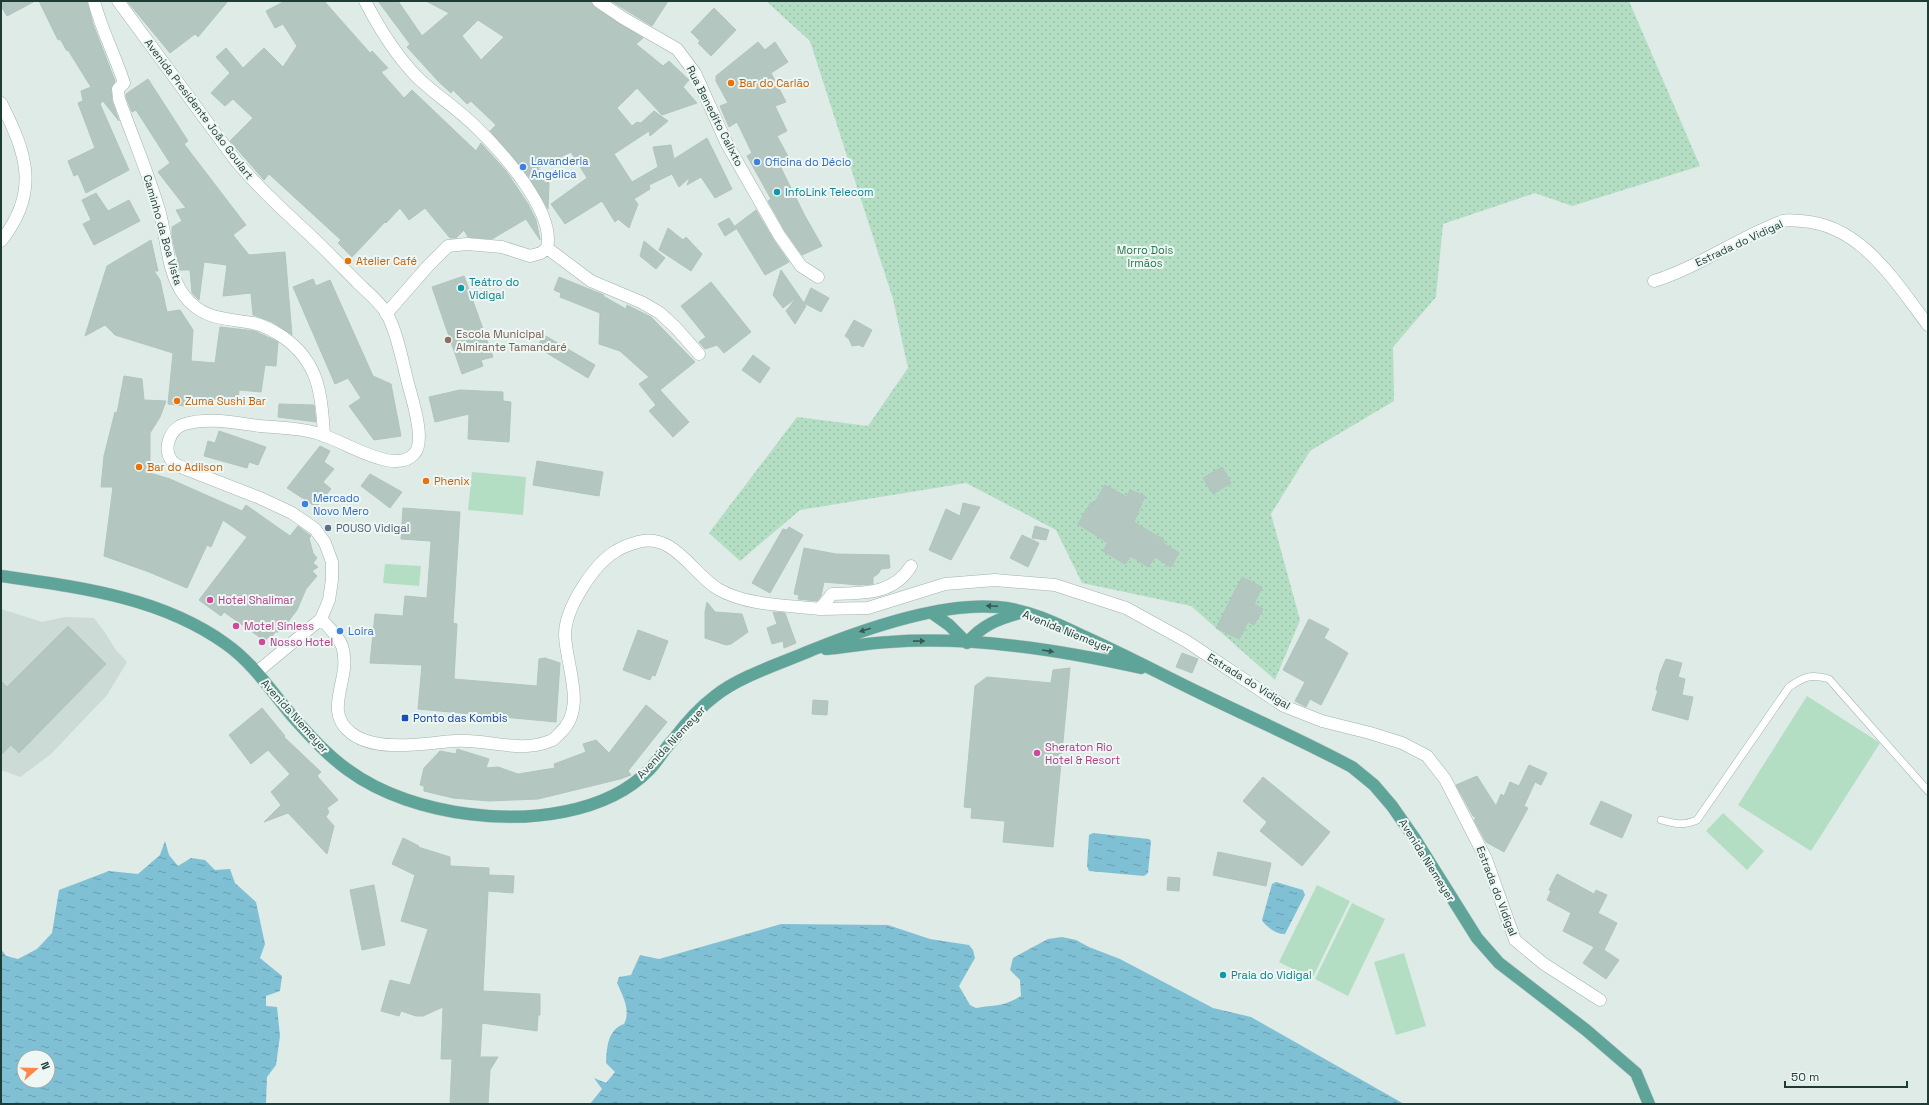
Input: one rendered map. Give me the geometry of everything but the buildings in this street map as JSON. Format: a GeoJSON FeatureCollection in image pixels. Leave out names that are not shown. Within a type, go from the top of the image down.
{"type":"FeatureCollection","features":[{"type":"Feature","properties":{"kind":"main road","name":"Avenida Niemeyer"},"geometry":{"type":"LineString","coordinates":[[1,576],[67,585],[129,599],[195,625],[227,644],[257,672],[324,750],[349,771],[374,786],[418,803],[465,814],[500,817],[540,815],[572,809],[623,792],[649,769],[673,739],[715,696],[736,683],[849,635],[932,612],[979,606],[1000,607],[1023,612],[1068,629],[1158,671],[1352,767],[1374,785],[1392,806],[1412,834],[1477,938],[1499,963],[1586,1030],[1636,1073],[1648,1098],[1649,1104]]}},
{"type":"Feature","properties":{"kind":"main road"},"geometry":{"type":"LineString","coordinates":[[932,612],[967,643],[986,625],[998,619],[1023,612]]}},
{"type":"Feature","properties":{"kind":"main road","name":"Avenida Niemeyer"},"geometry":{"type":"LineString","coordinates":[[810,651],[889,642],[930,641],[967,643],[1040,650],[1106,660],[1158,671]]}},
{"type":"Feature","properties":{"kind":"street","name":"Caminho da Boa Vista"},"geometry":{"type":"LineString","coordinates":[[94,1],[99,21],[114,52],[124,83],[118,89],[119,99],[150,178],[165,232],[174,275],[182,292],[192,306],[200,312],[219,319],[255,324],[275,332],[293,344],[310,363],[318,385],[323,414],[324,436]]}},
{"type":"Feature","properties":{"kind":"street","name":"Avenida Presidente João Goulart"},"geometry":{"type":"LineString","coordinates":[[118,1],[201,116],[245,171],[258,186],[374,299],[386,314],[393,331],[417,420],[418,441],[415,453],[407,459],[398,462],[357,452],[324,436],[292,429],[223,421],[199,420],[182,424],[171,433],[168,442],[168,452],[172,461],[183,468],[260,498],[292,514],[315,529],[325,543],[332,562],[332,580],[329,600],[321,619],[257,672]]}},
{"type":"Feature","properties":{"kind":"street"},"geometry":{"type":"LineString","coordinates":[[365,1],[396,52],[417,76],[476,126],[516,170],[537,204],[547,225],[550,238],[547,248],[541,254],[530,256],[502,247],[467,244],[448,246],[428,266],[386,314]]}},
{"type":"Feature","properties":{"kind":"street","name":"Rua Benedito Calixto"},"geometry":{"type":"LineString","coordinates":[[598,1],[623,18],[678,49],[695,73],[727,144],[779,235],[801,266],[818,277]]}},
{"type":"Feature","properties":{"kind":"street"},"geometry":{"type":"LineString","coordinates":[[1,103],[20,147],[27,173],[26,192],[19,212],[10,230],[1,241]]}},
{"type":"Feature","properties":{"kind":"street","name":"Estrada do Vidigal"},"geometry":{"type":"LineString","coordinates":[[1654,282],[1683,270],[1785,220],[1818,222],[1850,238],[1879,261],[1928,325]]}},
{"type":"Feature","properties":{"kind":"street"},"geometry":{"type":"LineString","coordinates":[[547,248],[591,281],[642,302],[660,313],[699,354]]}},
{"type":"Feature","properties":{"kind":"street","name":"Estrada do Vidigal"},"geometry":{"type":"LineString","coordinates":[[321,619],[335,634],[342,646],[345,660],[344,676],[337,698],[337,713],[343,725],[352,734],[369,742],[392,745],[464,740],[503,746],[530,746],[552,741],[565,730],[571,720],[574,706],[574,695],[565,634],[571,611],[578,595],[600,564],[616,551],[639,542],[651,540],[664,543],[679,554],[718,589],[756,601],[820,609],[868,608],[945,584],[995,580],[1055,585],[1126,608],[1186,641],[1284,706],[1322,721],[1402,743],[1427,756],[1445,779],[1486,859],[1515,940],[1544,964],[1600,1000]]}},
{"type":"Feature","properties":{"kind":"street"},"geometry":{"type":"LineString","coordinates":[[820,609],[832,594],[868,593],[892,586],[904,578],[911,566]]}},
{"type":"Feature","properties":{"kind":"lane"},"geometry":{"type":"LineString","coordinates":[[1661,820],[1677,825],[1687,824],[1697,820],[1789,687],[1801,679],[1814,675],[1829,679],[1928,791]]}},
{"type":"Feature","properties":{"kind":"shaded area"},"geometry":{"type":"Polygon","coordinates":[[[1,609],[42,622],[65,617],[94,618],[115,649],[127,662],[107,695],[51,754],[20,777],[1,770],[1,609]]]}},
{"type":"Feature","properties":{"kind":"green space","name":"Morro Dois Irmãos"},"geometry":{"type":"Polygon","coordinates":[[[766,1],[1629,1],[1700,166],[1572,206],[1535,193],[1443,224],[1436,297],[1393,347],[1394,401],[1310,451],[1271,514],[1300,620],[1275,680],[1191,606],[1082,583],[1056,530],[966,483],[800,510],[740,561],[709,533],[797,417],[868,426],[908,368],[893,299],[810,41],[766,1]]]}},
{"type":"Feature","properties":{"kind":"green space"},"geometry":{"type":"Polygon","coordinates":[[[472,472],[526,477],[523,515],[468,510],[472,472]]]}},
{"type":"Feature","properties":{"kind":"green space"},"geometry":{"type":"Polygon","coordinates":[[[385,564],[421,566],[419,586],[383,583],[385,564]]]}},
{"type":"Feature","properties":{"kind":"green space"},"geometry":{"type":"Polygon","coordinates":[[[1807,696],[1880,743],[1811,851],[1738,805],[1807,696]]]}},
{"type":"Feature","properties":{"kind":"green space"},"geometry":{"type":"Polygon","coordinates":[[[1723,813],[1764,851],[1747,870],[1706,831],[1723,813]]]}},
{"type":"Feature","properties":{"kind":"green space"},"geometry":{"type":"Polygon","coordinates":[[[1317,885],[1350,901],[1312,979],[1279,962],[1317,885]]]}},
{"type":"Feature","properties":{"kind":"green space"},"geometry":{"type":"Polygon","coordinates":[[[1352,903],[1385,919],[1348,996],[1315,979],[1352,903]]]}},
{"type":"Feature","properties":{"kind":"green space"},"geometry":{"type":"Polygon","coordinates":[[[1404,953],[1426,1026],[1396,1035],[1374,962],[1404,953]]]}},
{"type":"Feature","properties":{"kind":"water"},"geometry":{"type":"Polygon","coordinates":[[[1093,833],[1149,839],[1151,841],[1148,873],[1144,876],[1089,871],[1087,866],[1089,835],[1093,833]]]}},
{"type":"Feature","properties":{"kind":"water"},"geometry":{"type":"Polygon","coordinates":[[[165,841],[169,855],[178,866],[191,858],[205,860],[215,870],[230,869],[235,883],[256,902],[265,944],[260,958],[282,976],[280,991],[266,996],[266,1006],[277,1007],[280,1036],[276,1065],[267,1077],[266,1104],[1,1104],[1,949],[6,956],[18,959],[37,949],[52,933],[59,890],[109,871],[138,874],[160,855],[165,841]]]}},
{"type":"Feature","properties":{"kind":"water"},"geometry":{"type":"Polygon","coordinates":[[[1276,882],[1303,890],[1305,895],[1285,934],[1272,930],[1262,920],[1272,884],[1276,882]]]}},
{"type":"Feature","properties":{"kind":"water"},"geometry":{"type":"Polygon","coordinates":[[[781,924],[888,925],[930,939],[969,945],[973,950],[975,958],[959,986],[970,1005],[976,1008],[1003,1004],[1021,996],[1020,980],[1010,970],[1013,958],[1048,939],[1062,937],[1076,940],[1089,947],[1120,959],[1213,1008],[1251,1017],[1404,1104],[590,1104],[602,1089],[594,1078],[606,1083],[615,1072],[606,1063],[609,1040],[614,1031],[624,1024],[627,1014],[622,993],[617,983],[619,977],[631,975],[640,955],[659,959],[781,924]]]}},
{"type":"Feature","properties":{"kind":"place","name":"Bar do Carlão"},"geometry":{"type":"Point","coordinates":[731,83]}},
{"type":"Feature","properties":{"kind":"place","name":"Oficina do Décio"},"geometry":{"type":"Point","coordinates":[757,162]}},
{"type":"Feature","properties":{"kind":"place","name":"Lavanderia Angélica"},"geometry":{"type":"Point","coordinates":[523,167]}},
{"type":"Feature","properties":{"kind":"place","name":"InfoLink Telecom"},"geometry":{"type":"Point","coordinates":[777,192]}},
{"type":"Feature","properties":{"kind":"place","name":"Atelier Café"},"geometry":{"type":"Point","coordinates":[348,261]}},
{"type":"Feature","properties":{"kind":"place","name":"Teátro do Vidigal"},"geometry":{"type":"Point","coordinates":[461,288]}},
{"type":"Feature","properties":{"kind":"place","name":"Escola Municipal Almirante Tamandaré"},"geometry":{"type":"Point","coordinates":[448,340]}},
{"type":"Feature","properties":{"kind":"place","name":"Zuma Sushi Bar"},"geometry":{"type":"Point","coordinates":[177,401]}},
{"type":"Feature","properties":{"kind":"place","name":"Bar do Adilson"},"geometry":{"type":"Point","coordinates":[139,467]}},
{"type":"Feature","properties":{"kind":"place","name":"Phenix"},"geometry":{"type":"Point","coordinates":[426,481]}},
{"type":"Feature","properties":{"kind":"place","name":"Mercado Novo Mero"},"geometry":{"type":"Point","coordinates":[305,504]}},
{"type":"Feature","properties":{"kind":"place","name":"POUSO Vidigal"},"geometry":{"type":"Point","coordinates":[328,528]}},
{"type":"Feature","properties":{"kind":"place","name":"Hotel Shalimar"},"geometry":{"type":"Point","coordinates":[210,600]}},
{"type":"Feature","properties":{"kind":"place","name":"Motel Sinless"},"geometry":{"type":"Point","coordinates":[236,626]}},
{"type":"Feature","properties":{"kind":"place","name":"Loira"},"geometry":{"type":"Point","coordinates":[340,631]}},
{"type":"Feature","properties":{"kind":"place","name":"Nosso Hotel"},"geometry":{"type":"Point","coordinates":[262,642]}},
{"type":"Feature","properties":{"kind":"place","name":"Ponto das Kombis"},"geometry":{"type":"Point","coordinates":[405,718]}},
{"type":"Feature","properties":{"kind":"place","name":"Sheraton Rio Hotel & Resort"},"geometry":{"type":"Point","coordinates":[1037,753]}},
{"type":"Feature","properties":{"kind":"place","name":"Praia do Vidigal"},"geometry":{"type":"Point","coordinates":[1223,975]}}]}
